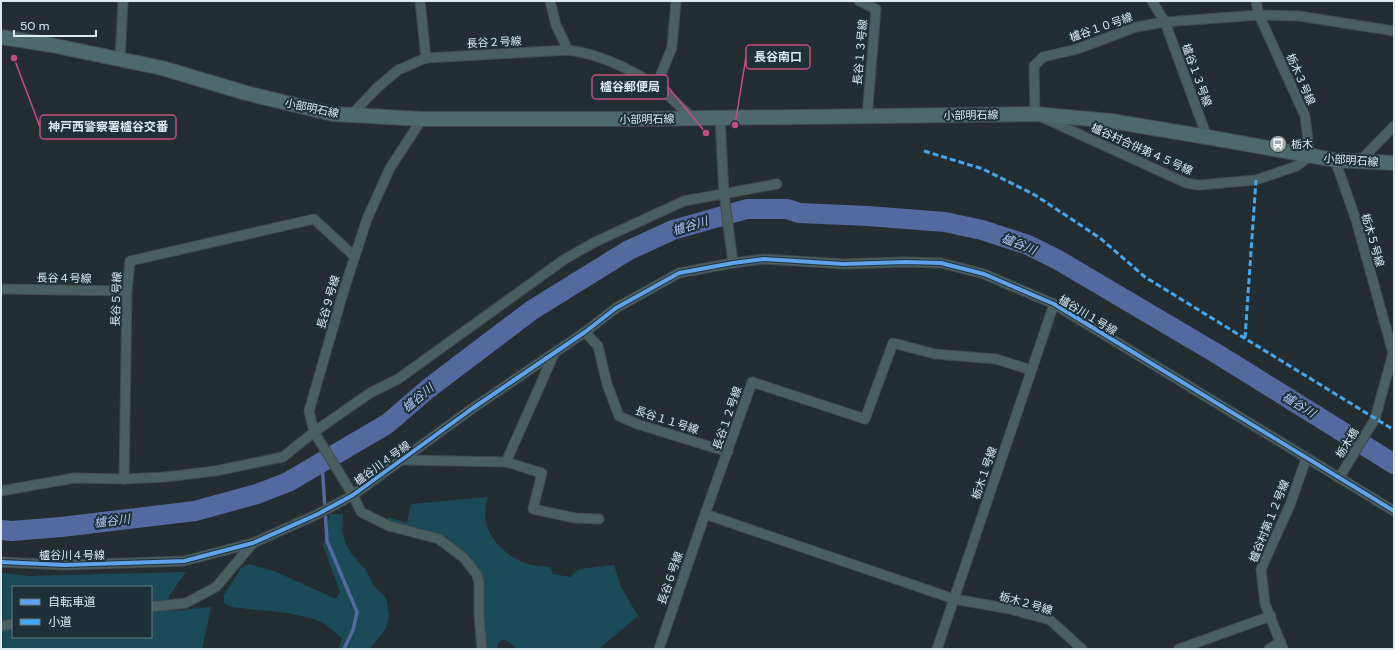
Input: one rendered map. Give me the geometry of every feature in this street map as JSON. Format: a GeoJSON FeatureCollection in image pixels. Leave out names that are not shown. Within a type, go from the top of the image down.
{"type":"FeatureCollection","features":[{"type":"Feature","properties":{"kind":"main road","name":"小部明石線"},"geometry":{"type":"LineString","coordinates":[[1,37],[162,68],[246,93],[326,112],[350,115],[422,119],[867,117],[1035,114],[1111,121],[1335,160],[1394,162]]}},
{"type":"Feature","properties":{"kind":"street"},"geometry":{"type":"LineString","coordinates":[[120,60],[123,1]]}},
{"type":"Feature","properties":{"kind":"street"},"geometry":{"type":"LineString","coordinates":[[420,1],[426,58]]}},
{"type":"Feature","properties":{"kind":"street"},"geometry":{"type":"LineString","coordinates":[[550,1],[556,24],[568,50]]}},
{"type":"Feature","properties":{"kind":"street"},"geometry":{"type":"LineString","coordinates":[[656,87],[672,46],[676,1]]}},
{"type":"Feature","properties":{"kind":"street","name":"長谷１３号線"},"geometry":{"type":"LineString","coordinates":[[859,1],[876,5],[867,117]]}},
{"type":"Feature","properties":{"kind":"street","name":"櫨谷１３号線"},"geometry":{"type":"LineString","coordinates":[[1152,1],[1165,22],[1207,137]]}},
{"type":"Feature","properties":{"kind":"street","name":"栃木３号線"},"geometry":{"type":"LineString","coordinates":[[1256,1],[1259,15],[1305,116],[1310,156]]}},
{"type":"Feature","properties":{"kind":"street","name":"櫨谷１０号線"},"geometry":{"type":"LineString","coordinates":[[1035,114],[1034,66],[1043,57],[1077,49],[1136,27],[1165,22],[1259,15],[1299,16],[1394,30]]}},
{"type":"Feature","properties":{"kind":"street","name":"長谷２号線"},"geometry":{"type":"LineString","coordinates":[[350,115],[377,88],[398,70],[426,58],[568,50],[585,52],[613,62],[656,87],[693,118]]}},
{"type":"Feature","properties":{"kind":"street","name":"櫨谷村合併第４５号線"},"geometry":{"type":"LineString","coordinates":[[1035,114],[1186,183],[1199,185],[1256,180],[1297,166],[1310,156]]}},
{"type":"Feature","properties":{"kind":"street"},"geometry":{"type":"LineString","coordinates":[[720,118],[724,194],[733,263]]}},
{"type":"Feature","properties":{"kind":"street","name":"長谷９号線"},"geometry":{"type":"LineString","coordinates":[[422,119],[390,168],[367,219],[354,256],[309,411],[314,432],[353,495],[361,512],[389,526],[439,539],[464,558],[477,575],[479,583],[479,615],[482,649]]}},
{"type":"Feature","properties":{"kind":"street"},"geometry":{"type":"LineString","coordinates":[[1360,161],[1394,126]]}},
{"type":"Feature","properties":{"kind":"street","name":"栃木５号線"},"geometry":{"type":"LineString","coordinates":[[1335,160],[1356,220],[1393,352],[1375,419]]}},
{"type":"Feature","properties":{"kind":"street"},"geometry":{"type":"LineString","coordinates":[[1,491],[74,478],[124,479],[164,477],[215,471],[283,457],[314,432],[370,393],[398,379],[565,259],[595,242],[684,202],[777,184]]}},
{"type":"Feature","properties":{"kind":"street","name":"長谷５号線"},"geometry":{"type":"LineString","coordinates":[[124,479],[130,261],[314,219],[354,256]]}},
{"type":"Feature","properties":{"kind":"street","name":"櫨谷川１号線"},"geometry":{"type":"LineString","coordinates":[[733,263],[764,260],[844,264],[905,262],[941,263],[984,274],[1054,304],[1306,459],[1394,511]]}},
{"type":"Feature","properties":{"kind":"street","name":"櫨谷川４号線"},"geometry":{"type":"LineString","coordinates":[[1,562],[65,565],[184,561],[253,543],[318,514],[353,495],[472,408],[586,332],[616,308],[679,273],[733,263]]}},
{"type":"Feature","properties":{"kind":"street","name":"長谷４号線"},"geometry":{"type":"LineString","coordinates":[[1,289],[128,291]]}},
{"type":"Feature","properties":{"kind":"street","name":"栃木１号線"},"geometry":{"type":"LineString","coordinates":[[937,649],[1054,304]]}},
{"type":"Feature","properties":{"kind":"street","name":"長谷１１号線"},"geometry":{"type":"LineString","coordinates":[[586,332],[598,346],[607,384],[619,416],[637,424],[728,452]]}},
{"type":"Feature","properties":{"kind":"street","name":"長谷１２号線"},"geometry":{"type":"LineString","coordinates":[[705,514],[752,382],[865,419],[892,343],[935,354],[996,359],[1031,370]]}},
{"type":"Feature","properties":{"kind":"street"},"geometry":{"type":"LineString","coordinates":[[506,462],[554,354]]}},
{"type":"Feature","properties":{"kind":"street","name":"栃木橋"},"geometry":{"type":"LineString","coordinates":[[1339,478],[1375,419]]}},
{"type":"Feature","properties":{"kind":"street","name":"櫨谷村第１２号線"},"geometry":{"type":"LineString","coordinates":[[1282,645],[1265,604],[1261,569],[1290,505],[1306,459]]}},
{"type":"Feature","properties":{"kind":"street"},"geometry":{"type":"LineString","coordinates":[[402,460],[506,462],[542,473],[533,509],[574,518],[600,519]]}},
{"type":"Feature","properties":{"kind":"street"},"geometry":{"type":"LineString","coordinates":[[705,514],[954,599]]}},
{"type":"Feature","properties":{"kind":"street","name":"長谷６号線"},"geometry":{"type":"LineString","coordinates":[[659,649],[705,514]]}},
{"type":"Feature","properties":{"kind":"street"},"geometry":{"type":"LineString","coordinates":[[152,607],[186,603],[216,587],[253,543]]}},
{"type":"Feature","properties":{"kind":"street","name":"栃木２号線"},"geometry":{"type":"LineString","coordinates":[[954,599],[1010,609],[1050,620],[1082,649]]}},
{"type":"Feature","properties":{"kind":"street"},"geometry":{"type":"LineString","coordinates":[[1179,649],[1271,616]]}},
{"type":"Feature","properties":{"kind":"street"},"geometry":{"type":"LineString","coordinates":[[1,626],[12,624]]}},
{"type":"Feature","properties":{"kind":"street"},"geometry":{"type":"LineString","coordinates":[[1269,649],[1282,645]]}},
{"type":"Feature","properties":{"kind":"shaded area"},"geometry":{"type":"Polygon","coordinates":[[[487,497],[485,514],[486,524],[489,532],[499,546],[506,552],[528,564],[550,567],[553,574],[570,577],[579,569],[614,565],[621,587],[638,616],[599,649],[518,649],[506,640],[502,640],[498,643],[497,649],[484,649],[481,578],[469,555],[436,533],[412,530],[388,523],[388,517],[407,523],[411,504],[487,497]]]}},
{"type":"Feature","properties":{"kind":"shaded area"},"geometry":{"type":"Polygon","coordinates":[[[330,514],[343,514],[342,531],[346,545],[353,556],[366,570],[374,586],[386,598],[389,615],[386,628],[370,649],[339,649],[342,638],[322,622],[314,619],[288,613],[231,607],[224,603],[224,595],[241,568],[249,564],[274,571],[336,599],[340,592],[323,546],[330,514]]]}},
{"type":"Feature","properties":{"kind":"shaded area"},"geometry":{"type":"Polygon","coordinates":[[[186,572],[169,596],[169,611],[211,607],[202,649],[1,649],[1,573],[30,576],[186,572]]]}},
{"type":"Feature","properties":{"kind":"waterway","name":"櫨谷川"},"geometry":{"type":"LineString","coordinates":[[1,530],[12,531],[61,527],[195,511],[257,494],[288,482],[387,424],[429,388],[532,310],[629,250],[673,230],[747,209],[787,209],[799,213],[868,216],[945,222],[982,230],[1028,245],[1058,260],[1219,355],[1394,464]]}},
{"type":"Feature","properties":{"kind":"waterway"},"geometry":{"type":"LineString","coordinates":[[322,462],[327,541],[357,612],[353,630],[344,649]]}},
{"type":"Feature","properties":{"kind":"marked path"},"geometry":{"type":"LineString","coordinates":[[924,151],[983,169],[1035,195],[1100,238],[1145,277],[1394,430]]}},
{"type":"Feature","properties":{"kind":"marked path"},"geometry":{"type":"LineString","coordinates":[[1245,338],[1256,180]]}},
{"type":"Feature","properties":{"kind":"cycle path"},"geometry":{"type":"LineString","coordinates":[[1,562],[65,565],[184,561],[253,543],[318,514],[353,495],[473,408],[585,332],[616,308],[679,273],[764,259],[844,264],[905,262],[941,263],[984,274],[1054,304],[1394,511]]}},
{"type":"Feature","properties":{"kind":"place","name":"神戸西警察署櫨谷交番"},"geometry":{"type":"Point","coordinates":[14,58]}},
{"type":"Feature","properties":{"kind":"place","name":"長谷南口"},"geometry":{"type":"Point","coordinates":[735,125]}},
{"type":"Feature","properties":{"kind":"place","name":"櫨谷郵便局"},"geometry":{"type":"Point","coordinates":[706,133]}},
{"type":"Feature","properties":{"kind":"place","name":"栃木"},"geometry":{"type":"Point","coordinates":[1278,144]}}]}
